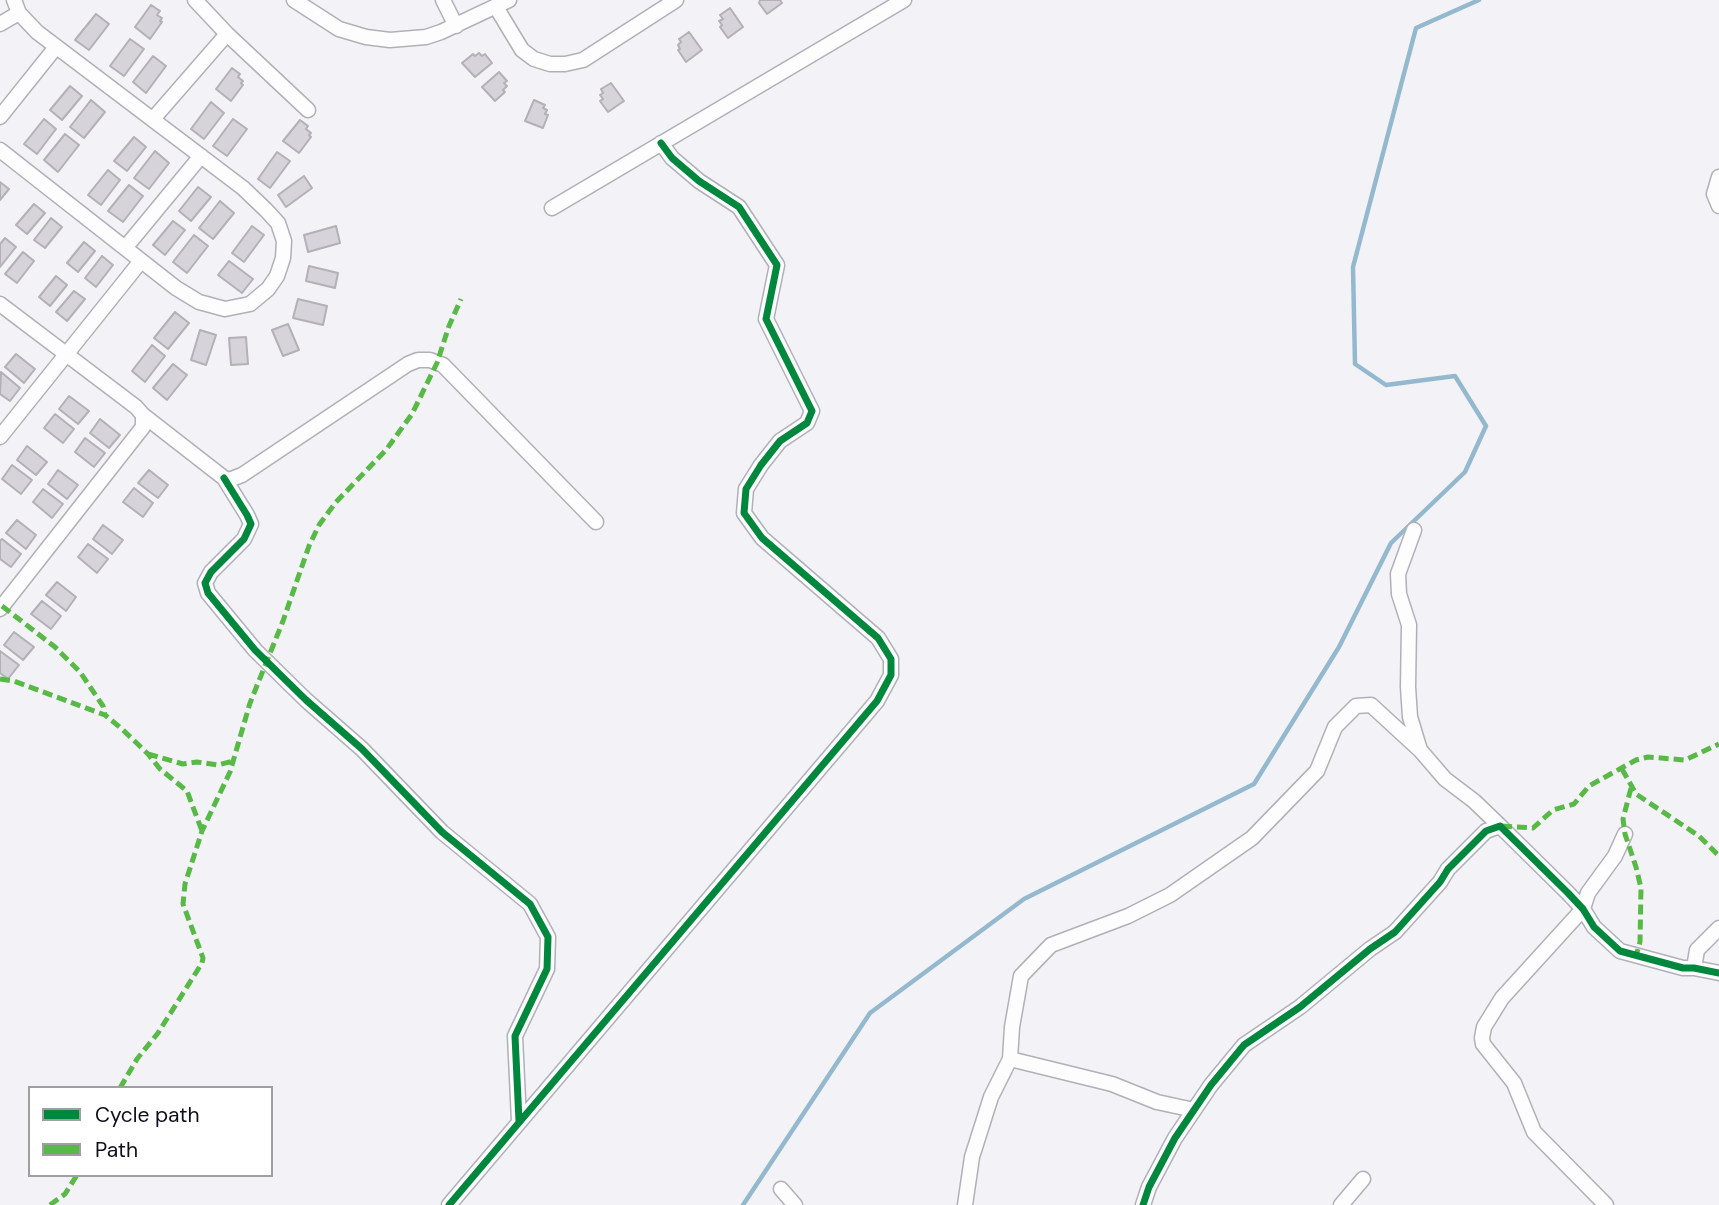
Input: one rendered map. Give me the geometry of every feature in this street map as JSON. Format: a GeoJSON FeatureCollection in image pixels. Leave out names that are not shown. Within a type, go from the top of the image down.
{"type":"FeatureCollection","features":[{"type":"Feature","properties":{"kind":"street"},"geometry":{"type":"LineString","coordinates":[[195,0],[308,110]]}},
{"type":"Feature","properties":{"kind":"street"},"geometry":{"type":"LineString","coordinates":[[294,0],[339,29],[366,37],[390,40],[426,37],[503,3],[522,50],[534,59],[550,64],[583,60],[676,0]]}},
{"type":"Feature","properties":{"kind":"street"},"geometry":{"type":"LineString","coordinates":[[443,0],[456,26]]}},
{"type":"Feature","properties":{"kind":"street"},"geometry":{"type":"LineString","coordinates":[[552,208],[904,0]]}},
{"type":"Feature","properties":{"kind":"street"},"geometry":{"type":"LineString","coordinates":[[0,24],[16,6],[25,22],[56,47],[243,188],[278,223],[284,241],[283,258],[277,276],[268,289],[250,304],[225,309],[198,302],[176,288],[0,150]]}},
{"type":"Feature","properties":{"kind":"street"},"geometry":{"type":"LineString","coordinates":[[152,119],[227,34]]}},
{"type":"Feature","properties":{"kind":"street"},"geometry":{"type":"LineString","coordinates":[[0,117],[56,47]]}},
{"type":"Feature","properties":{"kind":"street"},"geometry":{"type":"LineString","coordinates":[[449,1205],[877,701],[891,675],[891,659],[878,638],[762,538],[744,513],[746,489],[756,473],[780,441],[807,424],[812,411],[766,319],[777,265],[739,207],[699,181],[672,158],[661,143]]}},
{"type":"Feature","properties":{"kind":"street"},"geometry":{"type":"LineString","coordinates":[[125,248],[201,156]]}},
{"type":"Feature","properties":{"kind":"street"},"geometry":{"type":"LineString","coordinates":[[1719,177],[1714,194],[1719,206]]}},
{"type":"Feature","properties":{"kind":"street"},"geometry":{"type":"LineString","coordinates":[[0,437],[141,261]]}},
{"type":"Feature","properties":{"kind":"street"},"geometry":{"type":"LineString","coordinates":[[0,304],[229,480],[242,475],[408,364],[418,360],[430,360],[443,365],[596,522]]}},
{"type":"Feature","properties":{"kind":"street"},"geometry":{"type":"LineString","coordinates":[[0,609],[137,437],[143,427],[143,415]]}},
{"type":"Feature","properties":{"kind":"street"},"geometry":{"type":"LineString","coordinates":[[224,478],[251,524],[244,539],[211,572],[205,583],[208,593],[255,650],[362,749],[442,832],[530,904],[548,937],[547,969],[515,1036],[519,1121]]}},
{"type":"Feature","properties":{"kind":"street"},"geometry":{"type":"LineString","coordinates":[[1413,530],[1398,574],[1399,594],[1409,625],[1410,717],[1420,750]]}},
{"type":"Feature","properties":{"kind":"street"},"geometry":{"type":"LineString","coordinates":[[965,1205],[972,1157],[991,1097],[1010,1059],[1012,1027],[1021,976],[1051,945],[1128,916],[1170,895],[1252,838],[1317,771],[1335,727],[1356,706],[1371,705],[1420,750],[1446,779],[1500,826],[1583,909],[1594,927],[1620,951],[1683,968],[1719,973]]}},
{"type":"Feature","properties":{"kind":"street"},"geometry":{"type":"LineString","coordinates":[[1143,1205],[1149,1186],[1175,1138],[1244,1045],[1300,1007],[1370,949],[1395,932],[1467,850],[1486,831],[1500,826]]}},
{"type":"Feature","properties":{"kind":"street"},"geometry":{"type":"LineString","coordinates":[[1606,1205],[1534,1132],[1514,1083],[1483,1045],[1482,1038],[1484,1027],[1502,998],[1583,909],[1588,893],[1615,856],[1625,834]]}},
{"type":"Feature","properties":{"kind":"street"},"geometry":{"type":"LineString","coordinates":[[1694,968],[1697,950],[1719,928]]}},
{"type":"Feature","properties":{"kind":"street"},"geometry":{"type":"LineString","coordinates":[[1010,1059],[1112,1084],[1157,1102],[1194,1110]]}},
{"type":"Feature","properties":{"kind":"street"},"geometry":{"type":"LineString","coordinates":[[1341,1205],[1363,1179]]}},
{"type":"Feature","properties":{"kind":"street"},"geometry":{"type":"LineString","coordinates":[[781,1189],[795,1205]]}},
{"type":"Feature","properties":{"kind":"building"},"geometry":{"type":"Polygon","coordinates":[[[760,0],[780,0],[782,3],[767,14],[759,3],[760,0]]]}},
{"type":"Feature","properties":{"kind":"building"},"geometry":{"type":"Polygon","coordinates":[[[151,5],[160,11],[157,15],[162,18],[162,22],[150,39],[135,27],[151,5]]]}},
{"type":"Feature","properties":{"kind":"building"},"geometry":{"type":"Polygon","coordinates":[[[730,8],[743,27],[728,38],[719,21],[723,19],[720,15],[730,8]]]}},
{"type":"Feature","properties":{"kind":"building"},"geometry":{"type":"Polygon","coordinates":[[[96,14],[109,24],[89,50],[75,40],[96,14]]]}},
{"type":"Feature","properties":{"kind":"building"},"geometry":{"type":"Polygon","coordinates":[[[689,32],[702,50],[686,62],[678,50],[678,45],[681,42],[679,39],[689,32]]]}},
{"type":"Feature","properties":{"kind":"building"},"geometry":{"type":"Polygon","coordinates":[[[130,39],[144,49],[124,76],[110,66],[130,39]]]}},
{"type":"Feature","properties":{"kind":"building"},"geometry":{"type":"Polygon","coordinates":[[[479,53],[482,56],[485,54],[492,63],[475,77],[462,63],[473,54],[475,56],[479,53]]]}},
{"type":"Feature","properties":{"kind":"building"},"geometry":{"type":"Polygon","coordinates":[[[153,56],[166,66],[146,93],[133,82],[153,56]]]}},
{"type":"Feature","properties":{"kind":"building"},"geometry":{"type":"Polygon","coordinates":[[[232,68],[240,74],[238,77],[243,81],[243,85],[231,101],[216,89],[232,68]]]}},
{"type":"Feature","properties":{"kind":"building"},"geometry":{"type":"Polygon","coordinates":[[[499,72],[507,81],[504,83],[507,86],[503,90],[505,92],[495,101],[482,87],[499,72]]]}},
{"type":"Feature","properties":{"kind":"building"},"geometry":{"type":"Polygon","coordinates":[[[611,83],[624,101],[608,112],[600,101],[603,99],[600,95],[603,93],[601,89],[611,83]]]}},
{"type":"Feature","properties":{"kind":"building"},"geometry":{"type":"Polygon","coordinates":[[[70,86],[82,96],[62,120],[50,110],[70,86]]]}},
{"type":"Feature","properties":{"kind":"building"},"geometry":{"type":"Polygon","coordinates":[[[91,100],[105,112],[84,138],[70,127],[91,100]]]}},
{"type":"Feature","properties":{"kind":"building"},"geometry":{"type":"Polygon","coordinates":[[[534,100],[545,105],[543,108],[547,110],[543,128],[525,121],[534,100]]]}},
{"type":"Feature","properties":{"kind":"building"},"geometry":{"type":"Polygon","coordinates":[[[211,102],[224,113],[204,139],[191,129],[211,102]]]}},
{"type":"Feature","properties":{"kind":"building"},"geometry":{"type":"Polygon","coordinates":[[[44,119],[56,129],[37,154],[24,144],[44,119]]]}},
{"type":"Feature","properties":{"kind":"building"},"geometry":{"type":"Polygon","coordinates":[[[233,119],[247,129],[227,156],[213,146],[233,119]]]}},
{"type":"Feature","properties":{"kind":"building"},"geometry":{"type":"Polygon","coordinates":[[[300,120],[308,126],[306,129],[311,133],[311,137],[299,153],[283,141],[300,120]]]}},
{"type":"Feature","properties":{"kind":"building"},"geometry":{"type":"Polygon","coordinates":[[[65,134],[79,145],[58,172],[44,160],[65,134]]]}},
{"type":"Feature","properties":{"kind":"building"},"geometry":{"type":"Polygon","coordinates":[[[134,137],[146,147],[127,171],[114,161],[134,137]]]}},
{"type":"Feature","properties":{"kind":"building"},"geometry":{"type":"Polygon","coordinates":[[[155,151],[169,163],[149,189],[134,178],[155,151]]]}},
{"type":"Feature","properties":{"kind":"building"},"geometry":{"type":"Polygon","coordinates":[[[277,152],[290,161],[270,188],[258,179],[277,152]]]}},
{"type":"Feature","properties":{"kind":"building"},"geometry":{"type":"Polygon","coordinates":[[[108,170],[120,180],[101,205],[88,195],[108,170]]]}},
{"type":"Feature","properties":{"kind":"building"},"geometry":{"type":"Polygon","coordinates":[[[304,176],[312,188],[286,207],[278,195],[304,176]]]}},
{"type":"Feature","properties":{"kind":"building"},"geometry":{"type":"Polygon","coordinates":[[[0,182],[9,189],[0,200],[0,182]]]}},
{"type":"Feature","properties":{"kind":"building"},"geometry":{"type":"Polygon","coordinates":[[[129,185],[143,196],[123,222],[108,211],[129,185]]]}},
{"type":"Feature","properties":{"kind":"building"},"geometry":{"type":"Polygon","coordinates":[[[198,187],[211,197],[191,221],[179,211],[198,187]]]}},
{"type":"Feature","properties":{"kind":"building"},"geometry":{"type":"Polygon","coordinates":[[[220,201],[234,213],[213,239],[199,228],[220,201]]]}},
{"type":"Feature","properties":{"kind":"building"},"geometry":{"type":"Polygon","coordinates":[[[34,204],[45,213],[27,234],[16,225],[34,204]]]}},
{"type":"Feature","properties":{"kind":"building"},"geometry":{"type":"Polygon","coordinates":[[[51,218],[62,227],[45,248],[34,240],[51,218]]]}},
{"type":"Feature","properties":{"kind":"building"},"geometry":{"type":"Polygon","coordinates":[[[173,221],[185,230],[165,255],[153,245],[173,221]]]}},
{"type":"Feature","properties":{"kind":"building"},"geometry":{"type":"Polygon","coordinates":[[[252,226],[264,235],[244,262],[232,253],[252,226]]]}},
{"type":"Feature","properties":{"kind":"building"},"geometry":{"type":"Polygon","coordinates":[[[336,226],[340,243],[308,252],[304,235],[336,226]]]}},
{"type":"Feature","properties":{"kind":"building"},"geometry":{"type":"Polygon","coordinates":[[[194,235],[208,246],[187,273],[173,262],[194,235]]]}},
{"type":"Feature","properties":{"kind":"building"},"geometry":{"type":"Polygon","coordinates":[[[5,238],[16,247],[0,267],[0,244],[5,238]]]}},
{"type":"Feature","properties":{"kind":"building"},"geometry":{"type":"Polygon","coordinates":[[[84,242],[95,251],[78,272],[67,263],[84,242]]]}},
{"type":"Feature","properties":{"kind":"building"},"geometry":{"type":"Polygon","coordinates":[[[23,252],[34,261],[17,283],[5,274],[23,252]]]}},
{"type":"Feature","properties":{"kind":"building"},"geometry":{"type":"Polygon","coordinates":[[[102,256],[113,265],[96,287],[85,278],[102,256]]]}},
{"type":"Feature","properties":{"kind":"building"},"geometry":{"type":"Polygon","coordinates":[[[229,261],[253,279],[242,293],[218,275],[229,261]]]}},
{"type":"Feature","properties":{"kind":"building"},"geometry":{"type":"Polygon","coordinates":[[[309,266],[338,273],[335,288],[306,281],[309,266]]]}},
{"type":"Feature","properties":{"kind":"building"},"geometry":{"type":"Polygon","coordinates":[[[56,276],[67,285],[50,306],[39,297],[56,276]]]}},
{"type":"Feature","properties":{"kind":"building"},"geometry":{"type":"Polygon","coordinates":[[[74,291],[85,299],[67,321],[56,312],[74,291]]]}},
{"type":"Feature","properties":{"kind":"building"},"geometry":{"type":"Polygon","coordinates":[[[298,299],[327,306],[323,325],[293,318],[298,299]]]}},
{"type":"Feature","properties":{"kind":"building"},"geometry":{"type":"Polygon","coordinates":[[[175,312],[189,323],[168,349],[154,338],[175,312]]]}},
{"type":"Feature","properties":{"kind":"building"},"geometry":{"type":"Polygon","coordinates":[[[288,324],[299,350],[283,356],[272,330],[288,324]]]}},
{"type":"Feature","properties":{"kind":"building"},"geometry":{"type":"Polygon","coordinates":[[[200,330],[216,335],[206,365],[191,360],[200,330]]]}},
{"type":"Feature","properties":{"kind":"building"},"geometry":{"type":"Polygon","coordinates":[[[246,337],[248,364],[231,365],[229,338],[246,337]]]}},
{"type":"Feature","properties":{"kind":"building"},"geometry":{"type":"Polygon","coordinates":[[[152,345],[165,356],[145,382],[132,371],[152,345]]]}},
{"type":"Feature","properties":{"kind":"building"},"geometry":{"type":"Polygon","coordinates":[[[16,354],[35,369],[24,383],[5,367],[16,354]]]}},
{"type":"Feature","properties":{"kind":"building"},"geometry":{"type":"Polygon","coordinates":[[[173,364],[187,375],[167,400],[153,388],[173,364]]]}},
{"type":"Feature","properties":{"kind":"building"},"geometry":{"type":"Polygon","coordinates":[[[1,372],[20,388],[10,401],[0,394],[1,372]]]}},
{"type":"Feature","properties":{"kind":"building"},"geometry":{"type":"Polygon","coordinates":[[[69,396],[89,411],[78,424],[59,409],[69,396]]]}},
{"type":"Feature","properties":{"kind":"building"},"geometry":{"type":"Polygon","coordinates":[[[55,414],[74,429],[63,443],[44,428],[55,414]]]}},
{"type":"Feature","properties":{"kind":"building"},"geometry":{"type":"Polygon","coordinates":[[[100,419],[120,435],[109,448],[90,433],[100,419]]]}},
{"type":"Feature","properties":{"kind":"building"},"geometry":{"type":"Polygon","coordinates":[[[85,438],[105,453],[94,467],[75,452],[85,438]]]}},
{"type":"Feature","properties":{"kind":"building"},"geometry":{"type":"Polygon","coordinates":[[[27,446],[47,462],[36,475],[17,460],[27,446]]]}},
{"type":"Feature","properties":{"kind":"building"},"geometry":{"type":"Polygon","coordinates":[[[12,465],[32,480],[21,494],[2,479],[12,465]]]}},
{"type":"Feature","properties":{"kind":"building"},"geometry":{"type":"Polygon","coordinates":[[[58,470],[78,485],[67,499],[48,484],[58,470]]]}},
{"type":"Feature","properties":{"kind":"building"},"geometry":{"type":"Polygon","coordinates":[[[149,470],[168,485],[158,498],[138,483],[149,470]]]}},
{"type":"Feature","properties":{"kind":"building"},"geometry":{"type":"Polygon","coordinates":[[[134,488],[153,503],[143,517],[123,502],[134,488]]]}},
{"type":"Feature","properties":{"kind":"building"},"geometry":{"type":"Polygon","coordinates":[[[43,489],[63,504],[52,518],[33,502],[43,489]]]}},
{"type":"Feature","properties":{"kind":"building"},"geometry":{"type":"Polygon","coordinates":[[[17,520],[36,535],[26,549],[6,533],[17,520]]]}},
{"type":"Feature","properties":{"kind":"building"},"geometry":{"type":"Polygon","coordinates":[[[103,525],[123,540],[112,554],[93,539],[103,525]]]}},
{"type":"Feature","properties":{"kind":"building"},"geometry":{"type":"Polygon","coordinates":[[[2,539],[21,554],[11,567],[0,559],[2,539]]]}},
{"type":"Feature","properties":{"kind":"building"},"geometry":{"type":"Polygon","coordinates":[[[88,544],[108,559],[97,573],[78,557],[88,544]]]}},
{"type":"Feature","properties":{"kind":"building"},"geometry":{"type":"Polygon","coordinates":[[[57,582],[76,597],[66,611],[46,595],[57,582]]]}},
{"type":"Feature","properties":{"kind":"building"},"geometry":{"type":"Polygon","coordinates":[[[42,601],[61,616],[51,629],[31,614],[42,601]]]}},
{"type":"Feature","properties":{"kind":"building"},"geometry":{"type":"Polygon","coordinates":[[[14,632],[34,647],[23,660],[4,645],[14,632]]]}},
{"type":"Feature","properties":{"kind":"building"},"geometry":{"type":"Polygon","coordinates":[[[0,651],[19,665],[8,679],[0,673],[0,651]]]}},
{"type":"Feature","properties":{"kind":"waterway"},"geometry":{"type":"LineString","coordinates":[[743,1205],[870,1013],[1024,899],[1254,784],[1339,647],[1391,543],[1465,472],[1486,426],[1455,376],[1386,385],[1355,364],[1353,267],[1416,28],[1479,0]]}},
{"type":"Feature","properties":{"kind":"marked path"},"geometry":{"type":"LineString","coordinates":[[121,1086],[202,963],[203,958],[183,904],[185,884],[202,831],[230,772],[250,703],[309,546],[319,525],[336,502],[386,450],[412,414],[437,363],[461,299]]}},
{"type":"Feature","properties":{"kind":"marked path"},"geometry":{"type":"LineString","coordinates":[[2,606],[55,647],[80,672],[103,706],[105,715]]}},
{"type":"Feature","properties":{"kind":"marked path"},"geometry":{"type":"LineString","coordinates":[[0,679],[14,681],[105,715],[148,754],[160,769],[187,791],[202,831]]}},
{"type":"Feature","properties":{"kind":"marked path"},"geometry":{"type":"LineString","coordinates":[[1502,826],[1533,828],[1553,810],[1574,804],[1589,786],[1636,760],[1648,757],[1685,760],[1719,744]]}},
{"type":"Feature","properties":{"kind":"marked path"},"geometry":{"type":"LineString","coordinates":[[148,754],[183,764],[197,762],[218,765],[233,761]]}},
{"type":"Feature","properties":{"kind":"marked path"},"geometry":{"type":"LineString","coordinates":[[1622,769],[1636,794],[1699,836],[1719,856]]}},
{"type":"Feature","properties":{"kind":"marked path"},"geometry":{"type":"LineString","coordinates":[[1631,788],[1623,819],[1641,888],[1640,942],[1636,956]]}},
{"type":"Feature","properties":{"kind":"marked path"},"geometry":{"type":"LineString","coordinates":[[50,1205],[65,1194],[76,1177]]}},
{"type":"Feature","properties":{"kind":"cycle path"},"geometry":{"type":"LineString","coordinates":[[449,1205],[877,701],[891,675],[891,659],[878,638],[762,538],[744,513],[746,489],[761,465],[780,441],[807,423],[812,411],[766,319],[777,265],[739,207],[699,181],[672,158],[661,143]]}},
{"type":"Feature","properties":{"kind":"cycle path"},"geometry":{"type":"LineString","coordinates":[[224,478],[251,524],[244,539],[211,572],[205,583],[208,593],[255,650],[362,749],[442,832],[530,904],[548,937],[547,969],[515,1036],[519,1121]]}},
{"type":"Feature","properties":{"kind":"cycle path"},"geometry":{"type":"LineString","coordinates":[[1143,1205],[1149,1187],[1175,1138],[1211,1085],[1244,1045],[1300,1007],[1370,949],[1395,932],[1440,882],[1448,869],[1486,831],[1500,826],[1568,893],[1583,909],[1594,927],[1620,951],[1683,968],[1719,973]]}}]}
